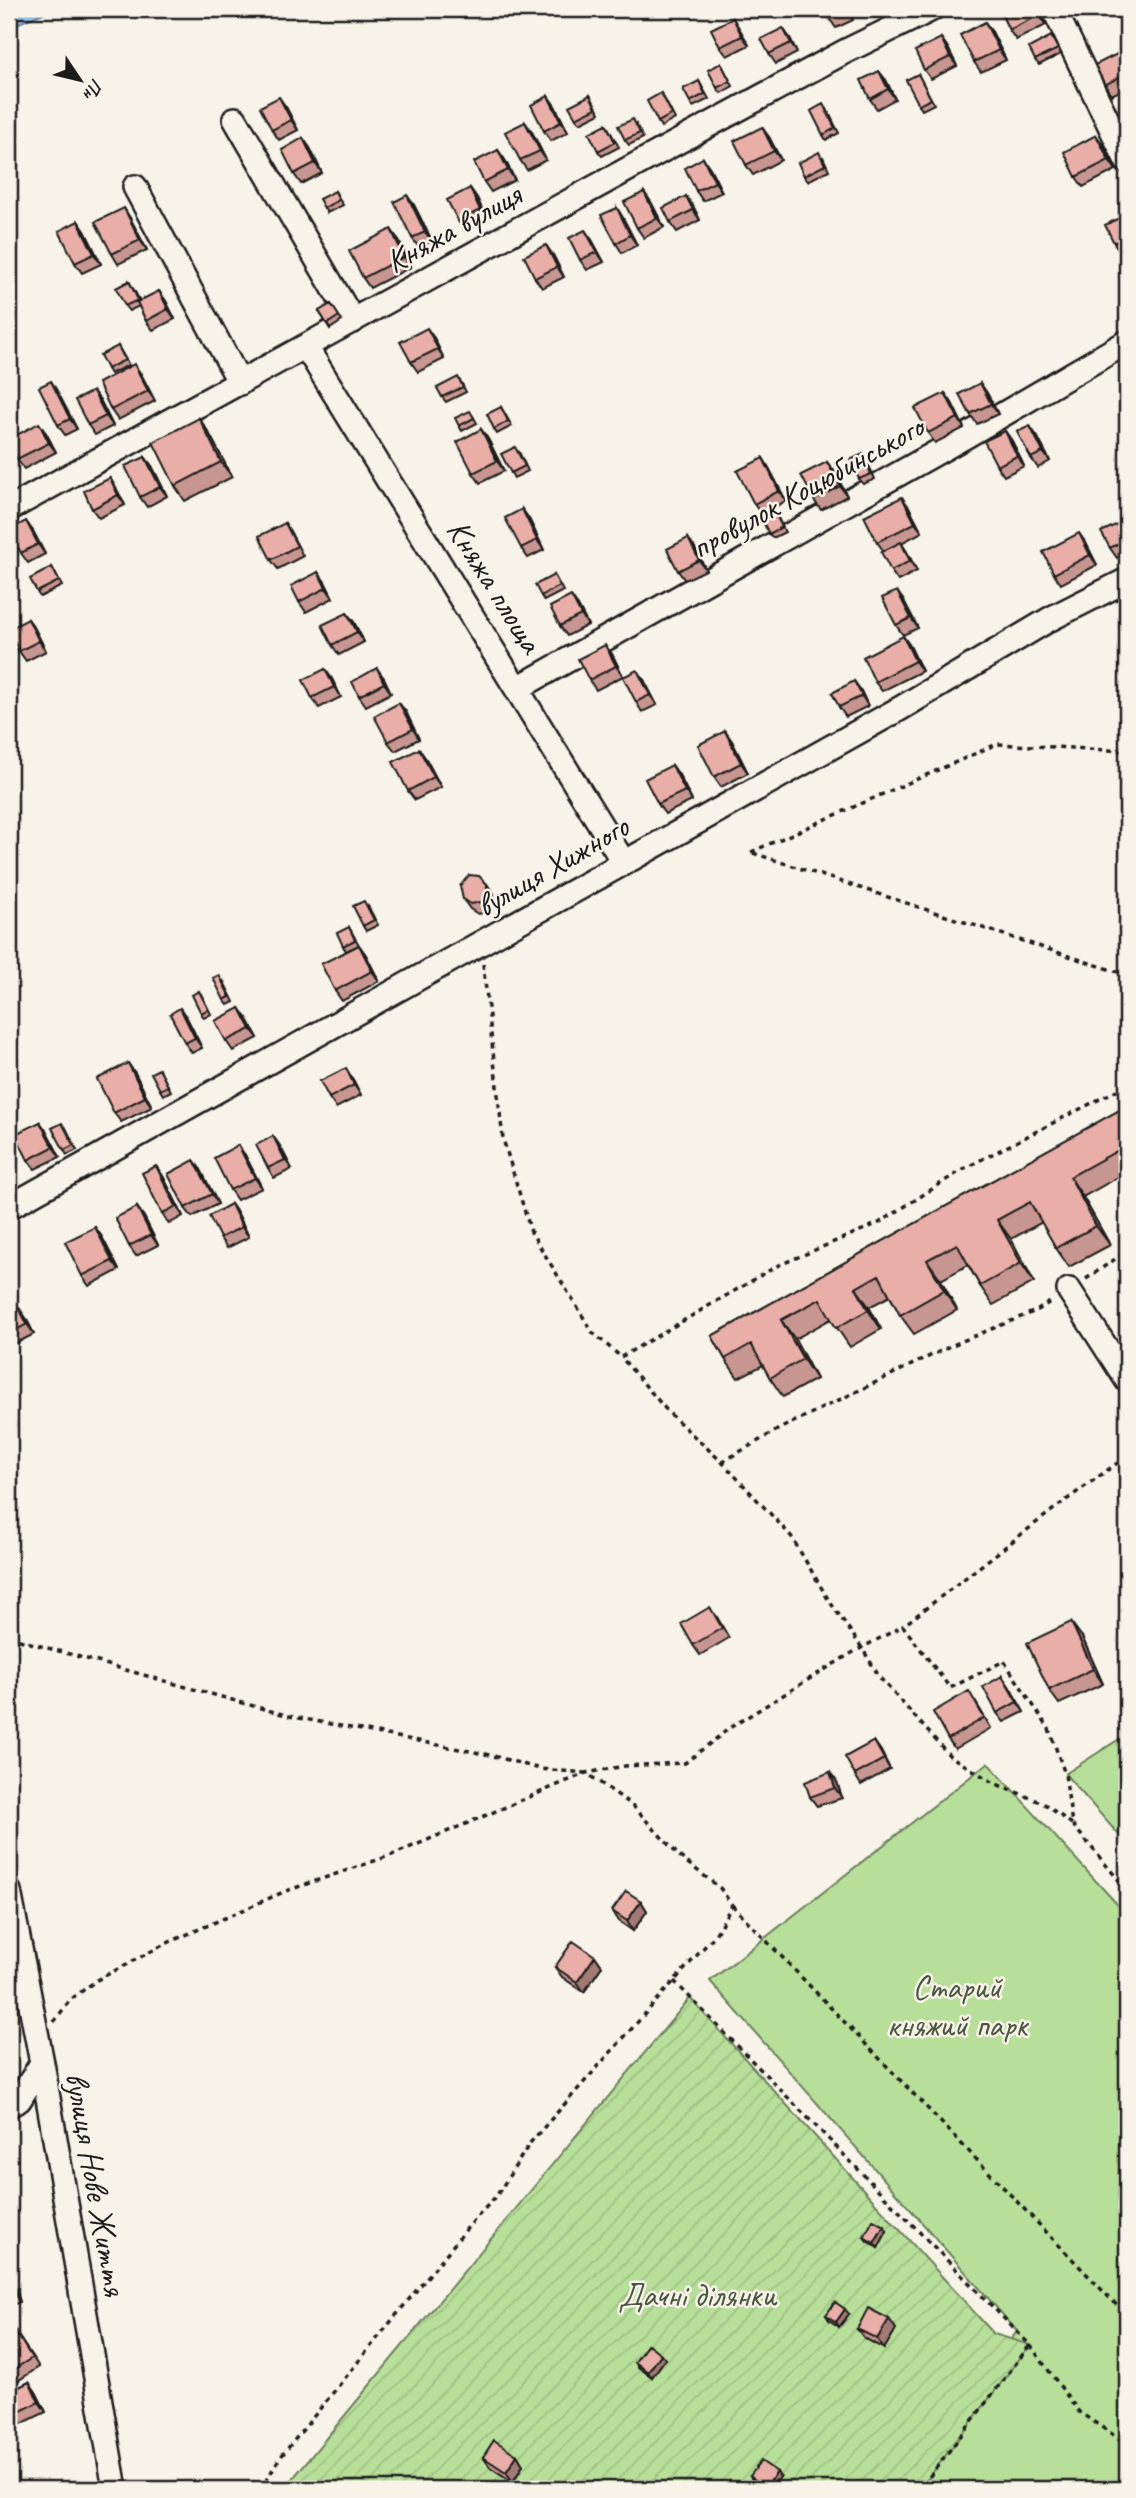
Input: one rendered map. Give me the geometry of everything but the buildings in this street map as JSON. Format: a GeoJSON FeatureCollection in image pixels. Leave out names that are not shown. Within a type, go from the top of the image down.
{"type":"FeatureCollection","features":[{"type":"Feature","properties":{"kind":"street","name":"Княжа вулиця"},"geometry":{"type":"LineString","coordinates":[[9,509],[846,51],[932,9]]}},
{"type":"Feature","properties":{"kind":"street"},"geometry":{"type":"LineString","coordinates":[[1054,9],[1127,161]]}},
{"type":"Feature","properties":{"kind":"street"},"geometry":{"type":"LineString","coordinates":[[235,119],[353,321]]}},
{"type":"Feature","properties":{"kind":"street"},"geometry":{"type":"LineString","coordinates":[[135,187],[240,383]]}},
{"type":"Feature","properties":{"kind":"street","name":"провулок Коцюбинського"},"geometry":{"type":"LineString","coordinates":[[518,688],[1127,342]]}},
{"type":"Feature","properties":{"kind":"street","name":"Княжа площа"},"geometry":{"type":"LineString","coordinates":[[306,347],[624,863]]}},
{"type":"Feature","properties":{"kind":"street","name":"вулиця Хижного"},"geometry":{"type":"LineString","coordinates":[[9,1207],[901,708],[1051,619],[1127,580]]}},
{"type":"Feature","properties":{"kind":"street"},"geometry":{"type":"LineString","coordinates":[[1069,1290],[1127,1380]]}},
{"type":"Feature","properties":{"kind":"street","name":"вулиця Нове Життя"},"geometry":{"type":"LineString","coordinates":[[9,1891],[42,2063],[115,2489]]}},
{"type":"Feature","properties":{"kind":"street"},"geometry":{"type":"LineString","coordinates":[[9,2105],[19,2099],[42,2063]]}},
{"type":"Feature","properties":{"kind":"path"},"geometry":{"type":"LineString","coordinates":[[1127,751],[997,744],[751,852],[1127,975]]}},
{"type":"Feature","properties":{"kind":"path"},"geometry":{"type":"LineString","coordinates":[[481,944],[491,1052],[503,1139],[531,1232],[593,1333],[621,1357],[669,1413],[722,1462],[791,1536],[828,1599],[880,1678],[950,1756],[994,1783],[1043,1803],[1072,1824],[1127,1890]]}},
{"type":"Feature","properties":{"kind":"path"},"geometry":{"type":"LineString","coordinates":[[621,1357],[777,1266],[880,1223],[965,1168],[1127,1085]]}},
{"type":"Feature","properties":{"kind":"path"},"geometry":{"type":"LineString","coordinates":[[722,1462],[779,1429],[955,1344],[1038,1310],[1127,1251]]}},
{"type":"Feature","properties":{"kind":"path"},"geometry":{"type":"LineString","coordinates":[[50,2029],[70,2000],[97,1980],[165,1944],[286,1891],[392,1855],[586,1773],[625,1766],[685,1763],[731,1727],[903,1626],[1127,1456]]}},
{"type":"Feature","properties":{"kind":"path"},"geometry":{"type":"LineString","coordinates":[[903,1626],[950,1688],[1004,1661],[1049,1729],[1065,1774],[1072,1824]]}},
{"type":"Feature","properties":{"kind":"path"},"geometry":{"type":"LineString","coordinates":[[9,1637],[289,1716],[350,1730],[491,1755],[540,1769],[586,1773],[632,1805],[680,1857],[720,1888],[732,1905],[1127,2316]]}},
{"type":"Feature","properties":{"kind":"path"},"geometry":{"type":"LineString","coordinates":[[261,2489],[279,2459],[497,2195],[530,2143],[715,1935],[732,1905]]}},
{"type":"Feature","properties":{"kind":"path"},"geometry":{"type":"LineString","coordinates":[[674,1982],[1030,2346],[1079,2412],[1127,2444]]}},
{"type":"Feature","properties":{"kind":"path"},"geometry":{"type":"LineString","coordinates":[[920,2489],[1030,2346]]}},
{"type":"Feature","properties":{"kind":"green space"},"geometry":{"type":"Polygon","coordinates":[[[1127,1734],[1127,1844],[1065,1774],[1127,1734]]]}},
{"type":"Feature","properties":{"kind":"green space","name":"Старий княжий парк"},"geometry":{"type":"Polygon","coordinates":[[[988,1763],[1127,1915],[1127,2489],[907,2489],[1017,2331],[710,1981],[988,1763]]]}},
{"type":"Feature","properties":{"kind":"green space","name":"Дачні ділянки"},"geometry":{"type":"Polygon","coordinates":[[[690,1998],[994,2334],[1030,2345],[920,2489],[284,2489],[690,1998]]]}},
{"type":"Feature","properties":{"kind":"water"},"geometry":{"type":"Polygon","coordinates":[[[9,9],[53,9],[9,27],[9,9]]]}}]}
